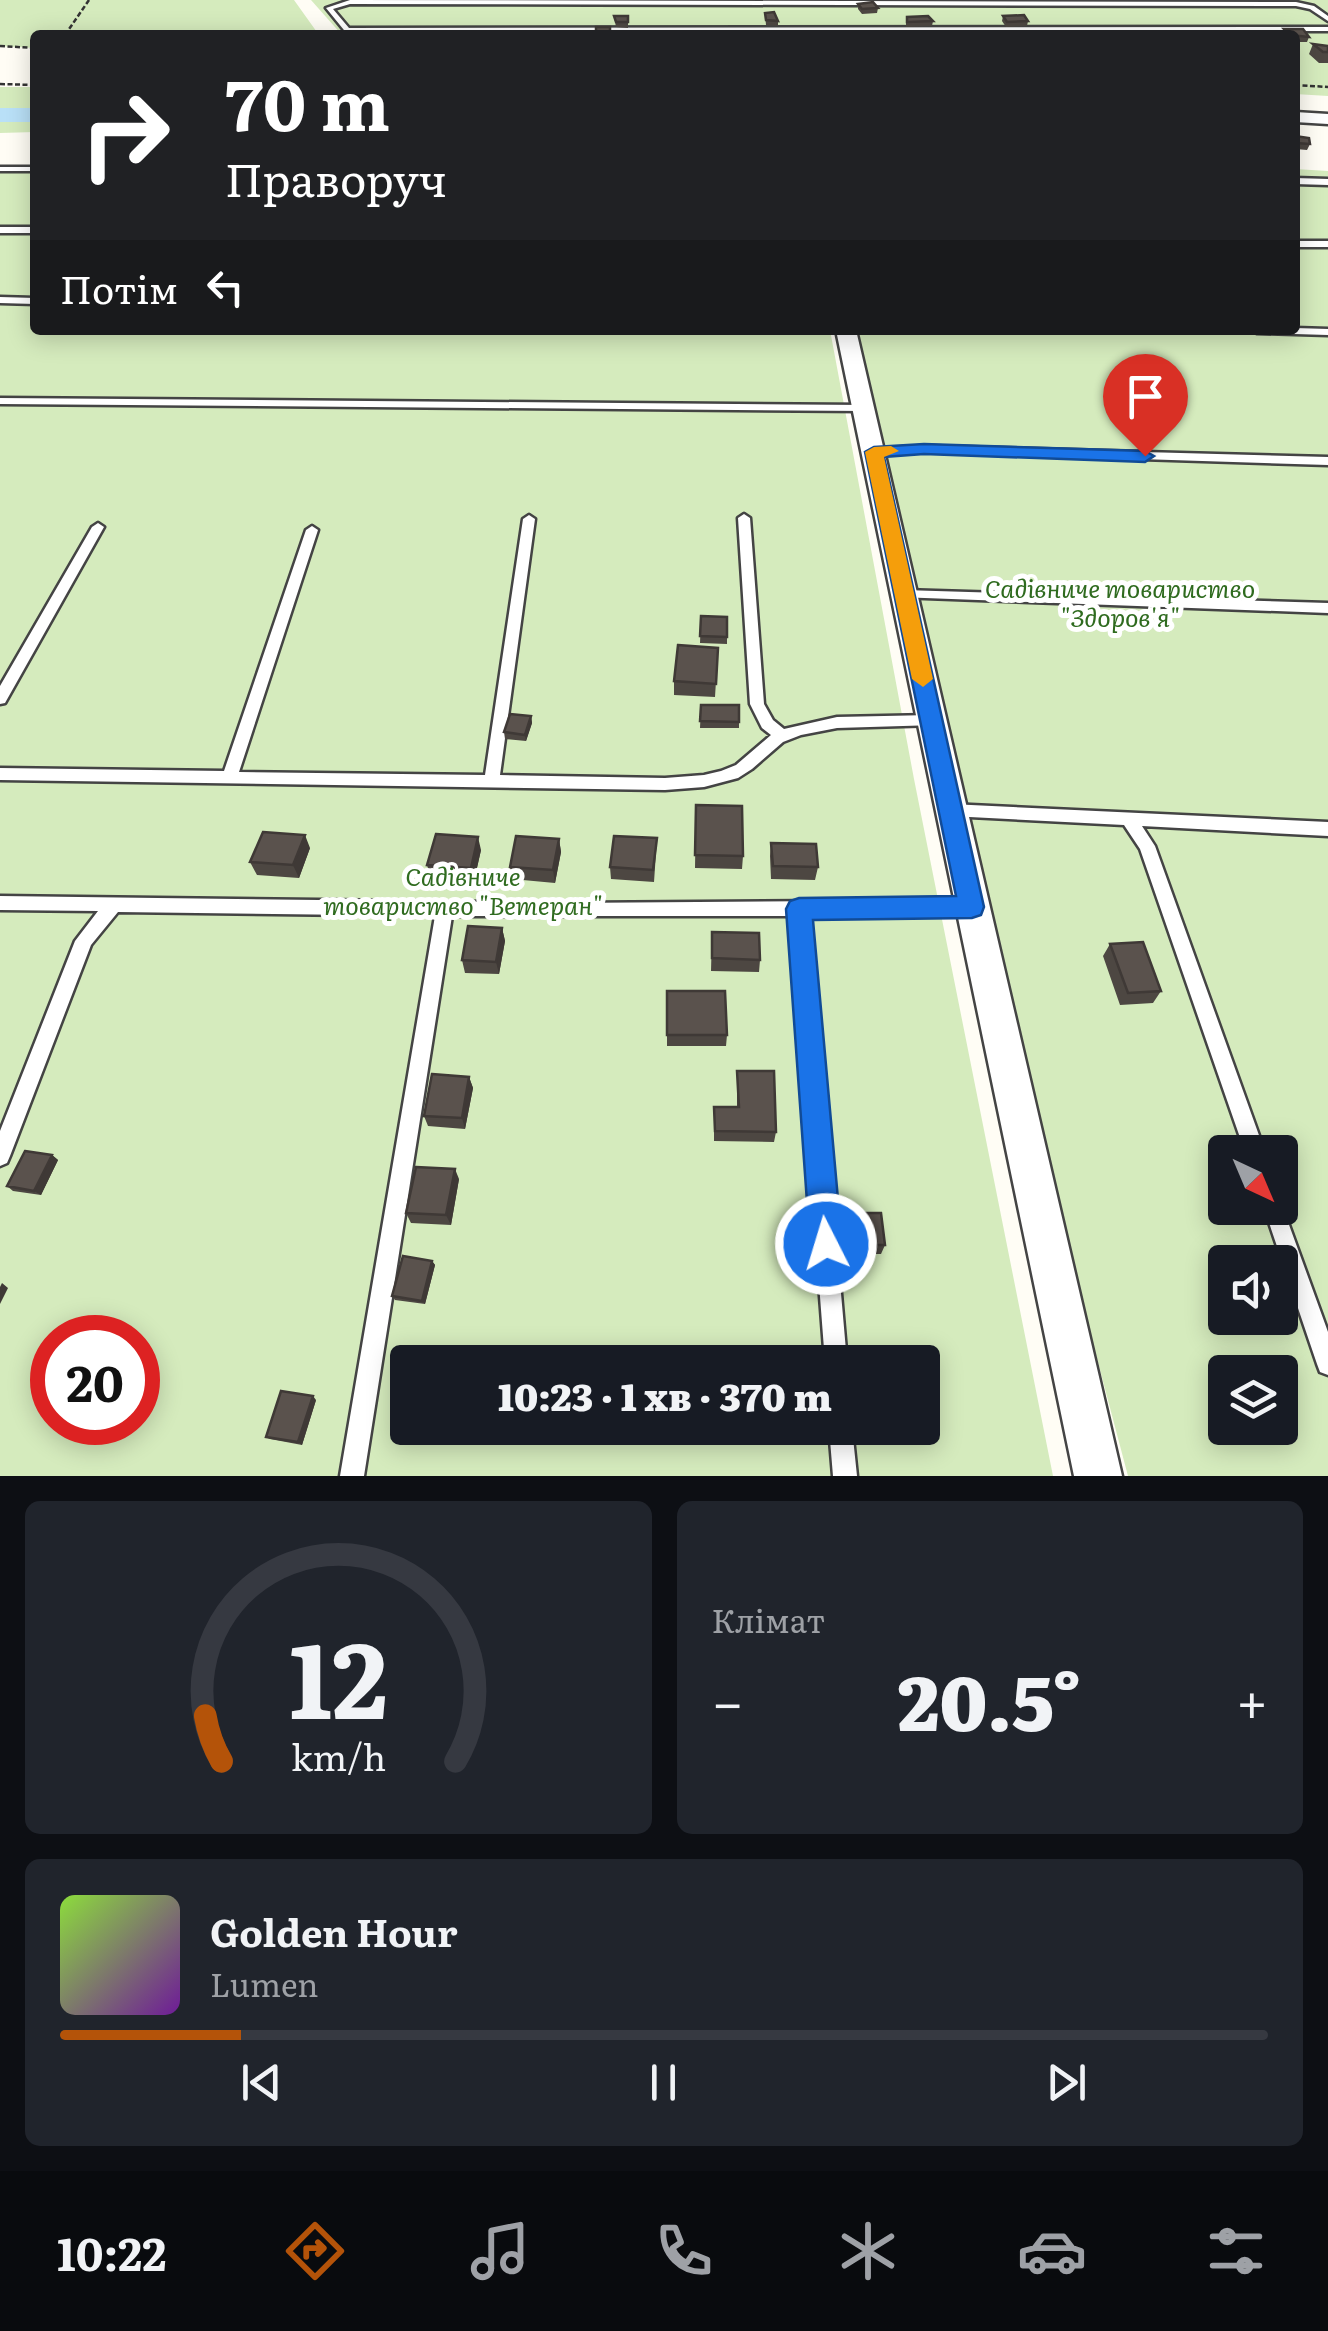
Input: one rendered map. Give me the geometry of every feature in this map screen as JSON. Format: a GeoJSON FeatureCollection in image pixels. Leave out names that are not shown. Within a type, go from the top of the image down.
{"type":"FeatureCollection","features":[{"type":"Feature","properties":{"kind":"street"},"geometry":{"type":"LineString","coordinates":[[1300,117],[1328,118]]}},
{"type":"Feature","properties":{"kind":"street"},"geometry":{"type":"LineString","coordinates":[[847,335],[1098,1476]]}},
{"type":"Feature","properties":{"kind":"lane"},"geometry":{"type":"LineString","coordinates":[[347,30],[329,8],[350,2],[1296,4],[1312,6],[1328,19]]}},
{"type":"Feature","properties":{"kind":"lane"},"geometry":{"type":"LineString","coordinates":[[925,2],[942,30]]}},
{"type":"Feature","properties":{"kind":"lane"},"geometry":{"type":"LineString","coordinates":[[1300,30],[1328,30]]}},
{"type":"Feature","properties":{"kind":"lane"},"geometry":{"type":"LineString","coordinates":[[0,169],[30,170]]}},
{"type":"Feature","properties":{"kind":"lane"},"geometry":{"type":"LineString","coordinates":[[1300,181],[1328,182]]}},
{"type":"Feature","properties":{"kind":"lane"},"geometry":{"type":"LineString","coordinates":[[0,230],[30,230]]}},
{"type":"Feature","properties":{"kind":"lane"},"geometry":{"type":"LineString","coordinates":[[1300,244],[1328,244]]}},
{"type":"Feature","properties":{"kind":"lane"},"geometry":{"type":"LineString","coordinates":[[0,300],[30,300]]}},
{"type":"Feature","properties":{"kind":"lane"},"geometry":{"type":"LineString","coordinates":[[1300,331],[1328,332]]}},
{"type":"Feature","properties":{"kind":"lane"},"geometry":{"type":"LineString","coordinates":[[0,401],[864,408]]}},
{"type":"Feature","properties":{"kind":"lane"},"geometry":{"type":"LineString","coordinates":[[874,452],[924,449],[1328,461]]}},
{"type":"Feature","properties":{"kind":"lane"},"geometry":{"type":"LineString","coordinates":[[744,518],[757,704],[768,724],[782,735]]}},
{"type":"Feature","properties":{"kind":"lane"},"geometry":{"type":"LineString","coordinates":[[492,780],[530,520]]}},
{"type":"Feature","properties":{"kind":"lane"},"geometry":{"type":"LineString","coordinates":[[0,699],[98,527]]}},
{"type":"Feature","properties":{"kind":"lane"},"geometry":{"type":"LineString","coordinates":[[228,778],[312,530]]}},
{"type":"Feature","properties":{"kind":"lane"},"geometry":{"type":"LineString","coordinates":[[903,594],[1328,608]]}},
{"type":"Feature","properties":{"kind":"lane"},"geometry":{"type":"LineString","coordinates":[[0,774],[664,784],[709,781],[739,770],[782,735],[830,724],[932,721]]}},
{"type":"Feature","properties":{"kind":"lane"},"geometry":{"type":"LineString","coordinates":[[950,810],[1328,829]]}},
{"type":"Feature","properties":{"kind":"lane"},"geometry":{"type":"LineString","coordinates":[[1130,822],[1153,863],[1249,1135]]}},
{"type":"Feature","properties":{"kind":"lane"},"geometry":{"type":"LineString","coordinates":[[0,1156],[84,940],[115,902]]}},
{"type":"Feature","properties":{"kind":"lane"},"geometry":{"type":"LineString","coordinates":[[0,903],[445,908],[972,907]]}},
{"type":"Feature","properties":{"kind":"lane"},"geometry":{"type":"LineString","coordinates":[[352,1476],[445,908]]}},
{"type":"Feature","properties":{"kind":"lane"},"geometry":{"type":"LineString","coordinates":[[799,909],[835,1345]]}},
{"type":"Feature","properties":{"kind":"lane"},"geometry":{"type":"LineString","coordinates":[[1280,1225],[1328,1364]]}},
{"type":"Feature","properties":{"kind":"lane"},"geometry":{"type":"LineString","coordinates":[[843,1445],[845,1476]]}},
{"type":"Feature","properties":{"kind":"path"},"geometry":{"type":"LineString","coordinates":[[68,30],[89,0]]}},
{"type":"Feature","properties":{"kind":"path"},"geometry":{"type":"LineString","coordinates":[[0,46],[30,48]]}},
{"type":"Feature","properties":{"kind":"path"},"geometry":{"type":"LineString","coordinates":[[0,84],[30,85]]}},
{"type":"Feature","properties":{"kind":"path"},"geometry":{"type":"LineString","coordinates":[[1300,85],[1328,87]]}},
{"type":"Feature","properties":{"kind":"green space"},"geometry":{"type":"Polygon","coordinates":[[[0,0],[294,0],[315,30],[30,30],[30,48],[0,46],[0,0]]]}},
{"type":"Feature","properties":{"kind":"green space"},"geometry":{"type":"Polygon","coordinates":[[[311,0],[1328,0],[1328,96],[1300,94],[1300,30],[338,30],[311,0]]]}},
{"type":"Feature","properties":{"kind":"green space"},"geometry":{"type":"Polygon","coordinates":[[[0,87],[30,87],[30,132],[0,133],[0,87]]]}},
{"type":"Feature","properties":{"kind":"green space","name":"Садівниче товариство \"Ветеран\""},"geometry":{"type":"Polygon","coordinates":[[[30,167],[30,335],[831,335],[914,779],[1053,1476],[0,1476],[0,169],[30,167]]]}},
{"type":"Feature","properties":{"kind":"green space","name":"Садівниче товариство \"Здоров'я\""},"geometry":{"type":"Polygon","coordinates":[[[1300,169],[1328,171],[1328,1476],[1128,1476],[936,749],[851,335],[1300,335],[1300,169]]]}},
{"type":"Feature","properties":{"kind":"building"},"geometry":{"type":"Polygon","coordinates":[[[873,2],[878,8],[862,9],[858,4],[873,2]]]}},
{"type":"Feature","properties":{"kind":"building"},"geometry":{"type":"Polygon","coordinates":[[[774,12],[778,21],[766,20],[765,13],[774,12]]]}},
{"type":"Feature","properties":{"kind":"building"},"geometry":{"type":"Polygon","coordinates":[[[1024,15],[1028,21],[1007,22],[1003,16],[1024,15]]]}},
{"type":"Feature","properties":{"kind":"building"},"geometry":{"type":"Polygon","coordinates":[[[614,16],[628,16],[628,22],[616,22],[614,16]]]}},
{"type":"Feature","properties":{"kind":"building"},"geometry":{"type":"Polygon","coordinates":[[[928,16],[933,21],[907,22],[907,17],[928,16]]]}},
{"type":"Feature","properties":{"kind":"building"},"geometry":{"type":"Polygon","coordinates":[[[1313,44],[1328,46],[1328,52],[1323,52],[1313,44]]]}},
{"type":"Feature","properties":{"kind":"building"},"geometry":{"type":"Polygon","coordinates":[[[701,616],[727,617],[727,637],[700,636],[701,616]]]}},
{"type":"Feature","properties":{"kind":"building"},"geometry":{"type":"Polygon","coordinates":[[[678,645],[718,648],[716,684],[674,681],[678,645]]]}},
{"type":"Feature","properties":{"kind":"building"},"geometry":{"type":"Polygon","coordinates":[[[701,705],[739,705],[739,722],[700,721],[701,705]]]}},
{"type":"Feature","properties":{"kind":"building"},"geometry":{"type":"Polygon","coordinates":[[[510,714],[531,716],[525,735],[504,732],[510,714]]]}},
{"type":"Feature","properties":{"kind":"building"},"geometry":{"type":"Polygon","coordinates":[[[696,805],[742,806],[743,856],[695,855],[696,805]]]}},
{"type":"Feature","properties":{"kind":"building"},"geometry":{"type":"Polygon","coordinates":[[[263,832],[305,835],[293,865],[250,862],[263,832]]]}},
{"type":"Feature","properties":{"kind":"building"},"geometry":{"type":"Polygon","coordinates":[[[436,834],[478,837],[471,868],[427,865],[436,834]]]}},
{"type":"Feature","properties":{"kind":"building"},"geometry":{"type":"Polygon","coordinates":[[[516,836],[559,839],[553,870],[510,867],[516,836]]]}},
{"type":"Feature","properties":{"kind":"building"},"geometry":{"type":"Polygon","coordinates":[[[614,836],[657,838],[653,870],[610,867],[614,836]]]}},
{"type":"Feature","properties":{"kind":"building"},"geometry":{"type":"Polygon","coordinates":[[[771,843],[816,844],[818,867],[773,866],[771,843]]]}},
{"type":"Feature","properties":{"kind":"building"},"geometry":{"type":"Polygon","coordinates":[[[468,926],[502,928],[496,962],[462,960],[468,926]]]}},
{"type":"Feature","properties":{"kind":"building"},"geometry":{"type":"Polygon","coordinates":[[[712,932],[759,933],[760,960],[712,958],[712,932]]]}},
{"type":"Feature","properties":{"kind":"building"},"geometry":{"type":"Polygon","coordinates":[[[1143,942],[1161,991],[1128,993],[1110,944],[1143,942]]]}},
{"type":"Feature","properties":{"kind":"building"},"geometry":{"type":"Polygon","coordinates":[[[667,991],[725,991],[727,1035],[667,1035],[667,991]]]}},
{"type":"Feature","properties":{"kind":"building"},"geometry":{"type":"Polygon","coordinates":[[[737,1071],[774,1071],[776,1132],[715,1131],[714,1107],[739,1107],[737,1071]]]}},
{"type":"Feature","properties":{"kind":"building"},"geometry":{"type":"Polygon","coordinates":[[[432,1074],[469,1077],[462,1118],[424,1116],[432,1074]]]}},
{"type":"Feature","properties":{"kind":"building"},"geometry":{"type":"Polygon","coordinates":[[[25,1151],[52,1155],[34,1191],[7,1186],[25,1151]]]}},
{"type":"Feature","properties":{"kind":"building"},"geometry":{"type":"Polygon","coordinates":[[[416,1167],[455,1169],[446,1215],[406,1213],[416,1167]]]}},
{"type":"Feature","properties":{"kind":"building"},"geometry":{"type":"Polygon","coordinates":[[[838,1213],[881,1213],[885,1245],[860,1245],[862,1263],[843,1263],[838,1213]]]}},
{"type":"Feature","properties":{"kind":"building"},"geometry":{"type":"Polygon","coordinates":[[[403,1256],[432,1261],[422,1301],[392,1296],[403,1256]]]}},
{"type":"Feature","properties":{"kind":"building"},"geometry":{"type":"Polygon","coordinates":[[[281,1391],[313,1396],[298,1442],[266,1437],[281,1391]]]}},
{"type":"Feature","properties":{"kind":"waterway"},"geometry":{"type":"LineString","coordinates":[[0,115],[30,115]]}},
{"type":"Feature","properties":{"kind":"slow traffic"},"geometry":{"type":"LineString","coordinates":[[891,451],[874,452],[923,679]]}},
{"type":"Feature","properties":{"kind":"route"},"geometry":{"type":"LineString","coordinates":[[826,1244],[799,909],[972,907],[874,452],[924,449],[1145,456]]}}]}
